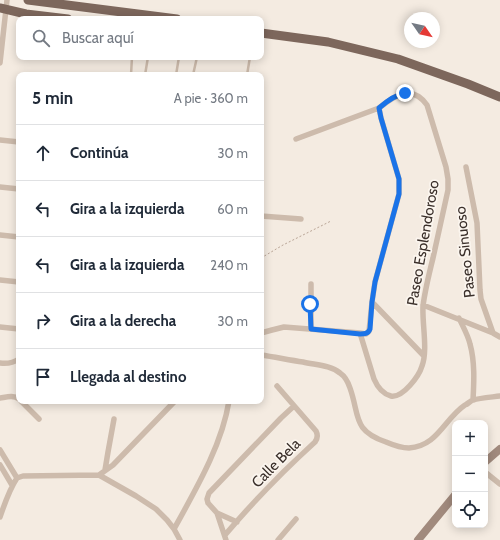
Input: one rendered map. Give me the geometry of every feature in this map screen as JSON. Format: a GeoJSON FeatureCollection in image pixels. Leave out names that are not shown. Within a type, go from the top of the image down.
{"type":"FeatureCollection","features":[{"type":"Feature","properties":{"kind":"main road"},"geometry":{"type":"LineString","coordinates":[[28,0],[153,16]]}},
{"type":"Feature","properties":{"kind":"main road"},"geometry":{"type":"LineString","coordinates":[[3,9],[43,16]]}},
{"type":"Feature","properties":{"kind":"main road"},"geometry":{"type":"LineString","coordinates":[[264,32],[328,42],[398,59],[500,97]]}},
{"type":"Feature","properties":{"kind":"main road"},"geometry":{"type":"LineString","coordinates":[[468,84],[500,104]]}},
{"type":"Feature","properties":{"kind":"street"},"geometry":{"type":"LineString","coordinates":[[0,61],[3,9],[7,0]]}},
{"type":"Feature","properties":{"kind":"street","name":"Paseo Esplendoroso"},"geometry":{"type":"LineString","coordinates":[[360,334],[374,379],[382,391],[391,396],[395,395],[414,381],[423,365],[423,305],[448,190],[446,167],[427,105],[423,99],[413,94],[400,94],[393,97],[379,108]]}},
{"type":"Feature","properties":{"kind":"street"},"geometry":{"type":"LineString","coordinates":[[264,332],[284,327],[360,334],[366,334],[369,331],[375,282],[399,194],[399,179],[379,108],[296,139]]}},
{"type":"Feature","properties":{"kind":"street"},"geometry":{"type":"LineString","coordinates":[[0,140],[16,142]]}},
{"type":"Feature","properties":{"kind":"street","name":"Paseo Sinuoso"},"geometry":{"type":"LineString","coordinates":[[466,167],[477,224],[481,299],[494,333]]}},
{"type":"Feature","properties":{"kind":"street"},"geometry":{"type":"LineString","coordinates":[[0,187],[16,189]]}},
{"type":"Feature","properties":{"kind":"street"},"geometry":{"type":"LineString","coordinates":[[264,216],[301,219]]}},
{"type":"Feature","properties":{"kind":"street"},"geometry":{"type":"LineString","coordinates":[[0,235],[16,237]]}},
{"type":"Feature","properties":{"kind":"street"},"geometry":{"type":"LineString","coordinates":[[0,280],[16,282]]}},
{"type":"Feature","properties":{"kind":"street"},"geometry":{"type":"LineString","coordinates":[[311,284],[311,329]]}},
{"type":"Feature","properties":{"kind":"street"},"geometry":{"type":"LineString","coordinates":[[372,302],[424,356]]}},
{"type":"Feature","properties":{"kind":"street","name":"Paseo Sinuoso"},"geometry":{"type":"LineString","coordinates":[[423,305],[459,318],[494,333],[500,338]]}},
{"type":"Feature","properties":{"kind":"street"},"geometry":{"type":"LineString","coordinates":[[459,318],[470,344],[473,363],[473,400]]}},
{"type":"Feature","properties":{"kind":"street"},"geometry":{"type":"LineString","coordinates":[[0,327],[16,329]]}},
{"type":"Feature","properties":{"kind":"street"},"geometry":{"type":"LineString","coordinates":[[264,356],[326,366],[340,372],[348,382],[357,416],[363,429],[375,438],[400,447],[415,447],[432,439],[438,434],[454,414],[473,400],[500,396]]}},
{"type":"Feature","properties":{"kind":"street"},"geometry":{"type":"LineString","coordinates":[[0,364],[8,364],[16,361]]}},
{"type":"Feature","properties":{"kind":"street","name":"Calle Bela"},"geometry":{"type":"LineString","coordinates":[[226,538],[236,522],[288,466],[315,442],[317,438],[316,431],[277,386]]}},
{"type":"Feature","properties":{"kind":"street"},"geometry":{"type":"LineString","coordinates":[[0,398],[8,396],[16,397]]}},
{"type":"Feature","properties":{"kind":"street"},"geometry":{"type":"LineString","coordinates":[[25,404],[39,419]]}},
{"type":"Feature","properties":{"kind":"street"},"geometry":{"type":"LineString","coordinates":[[99,475],[113,465],[172,404]]}},
{"type":"Feature","properties":{"kind":"street"},"geometry":{"type":"LineString","coordinates":[[174,528],[206,469],[223,427],[228,404]]}},
{"type":"Feature","properties":{"kind":"street","name":"Calle Bela"},"geometry":{"type":"LineString","coordinates":[[217,513],[208,503],[207,499],[209,493],[294,406]]}},
{"type":"Feature","properties":{"kind":"street"},"geometry":{"type":"LineString","coordinates":[[105,470],[114,419]]}},
{"type":"Feature","properties":{"kind":"street"},"geometry":{"type":"LineString","coordinates":[[488,459],[500,449]]}},
{"type":"Feature","properties":{"kind":"street"},"geometry":{"type":"LineString","coordinates":[[0,450],[17,478]]}},
{"type":"Feature","properties":{"kind":"street"},"geometry":{"type":"LineString","coordinates":[[0,464],[12,485]]}},
{"type":"Feature","properties":{"kind":"street"},"geometry":{"type":"LineString","coordinates":[[488,474],[500,484]]}},
{"type":"Feature","properties":{"kind":"street"},"geometry":{"type":"LineString","coordinates":[[0,517],[12,485],[17,478],[23,476],[99,475],[136,496],[156,510],[168,520],[181,540]]}},
{"type":"Feature","properties":{"kind":"street"},"geometry":{"type":"LineString","coordinates":[[418,540],[452,499]]}},
{"type":"Feature","properties":{"kind":"street"},"geometry":{"type":"LineString","coordinates":[[217,513],[236,522]]}},
{"type":"Feature","properties":{"kind":"street"},"geometry":{"type":"LineString","coordinates":[[217,513],[226,538]]}},
{"type":"Feature","properties":{"kind":"street"},"geometry":{"type":"LineString","coordinates":[[278,540],[296,519]]}},
{"type":"Feature","properties":{"kind":"lane"},"geometry":{"type":"LineString","coordinates":[[131,72],[132,60]]}},
{"type":"Feature","properties":{"kind":"lane"},"geometry":{"type":"LineString","coordinates":[[146,72],[148,60]]}},
{"type":"Feature","properties":{"kind":"lane"},"geometry":{"type":"LineString","coordinates":[[176,72],[178,60]]}},
{"type":"Feature","properties":{"kind":"lane"},"geometry":{"type":"LineString","coordinates":[[194,72],[196,60]]}},
{"type":"Feature","properties":{"kind":"lane"},"geometry":{"type":"LineString","coordinates":[[248,72],[250,60]]}},
{"type":"Feature","properties":{"kind":"path"},"geometry":{"type":"LineString","coordinates":[[264,256],[331,221]]}},
{"type":"Feature","properties":{"kind":"route"},"geometry":{"type":"LineString","coordinates":[[310,304],[311,329],[360,334],[366,334],[370,329],[375,282],[400,187],[379,108],[393,97],[405,93]]}}]}
